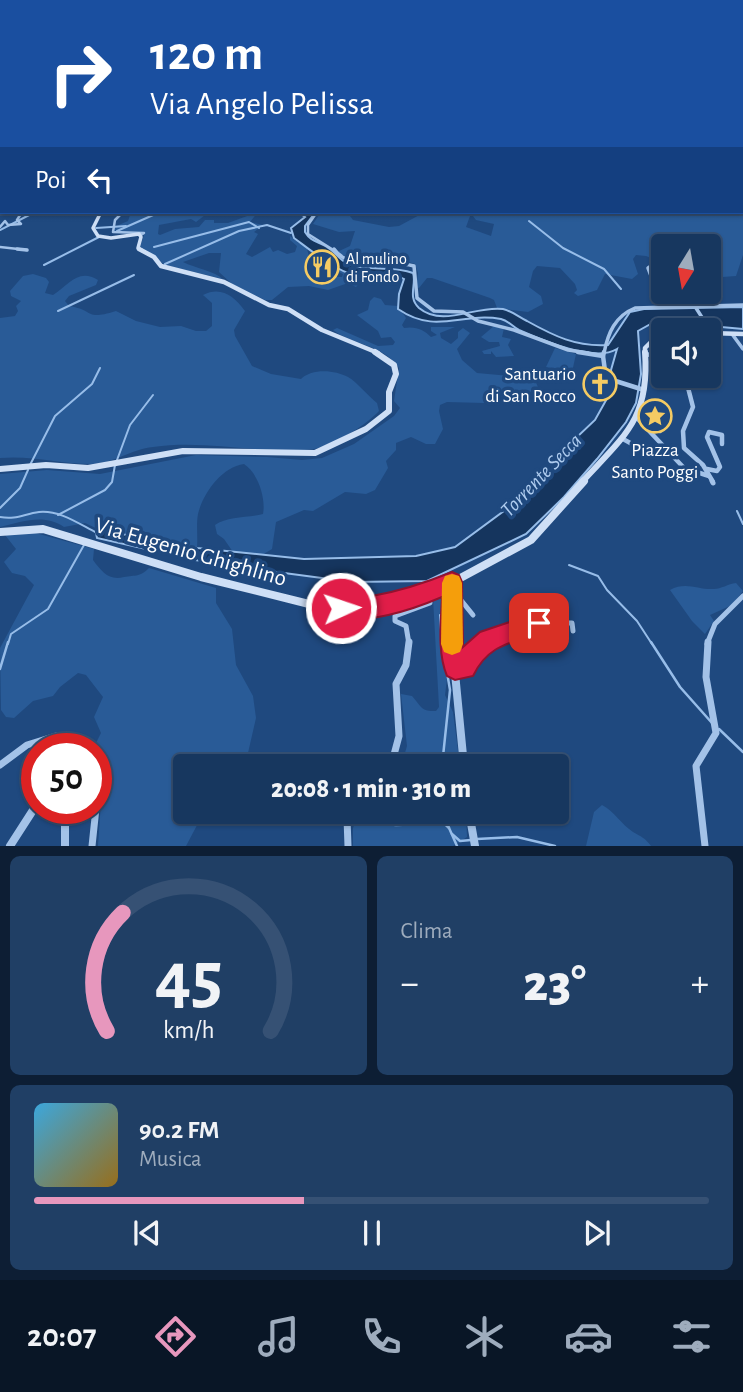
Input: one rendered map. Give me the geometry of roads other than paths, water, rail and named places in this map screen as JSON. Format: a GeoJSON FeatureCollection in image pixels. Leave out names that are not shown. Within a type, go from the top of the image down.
{"type":"FeatureCollection","features":[{"type":"Feature","properties":{"kind":"main road"},"geometry":{"type":"LineString","coordinates":[[0,469],[46,465],[71,468],[103,467],[183,451],[315,453],[329,449],[387,415],[391,404],[389,392],[396,374],[394,365],[370,348],[322,330],[288,309],[269,305],[225,282],[161,266],[156,259],[138,248],[141,235],[98,236],[93,228],[100,214]]}},
{"type":"Feature","properties":{"kind":"main road"},"geometry":{"type":"LineString","coordinates":[[721,333],[743,334]]}},
{"type":"Feature","properties":{"kind":"main road"},"geometry":{"type":"LineString","coordinates":[[644,353],[646,345],[651,344]]}},
{"type":"Feature","properties":{"kind":"main road","name":"Via Eugenio Ghighlino"},"geometry":{"type":"LineString","coordinates":[[0,532],[43,529],[201,577],[321,607],[360,608],[429,594],[452,586],[531,540],[623,439],[638,414],[644,390],[644,353]]}},
{"type":"Feature","properties":{"kind":"street"},"geometry":{"type":"LineString","coordinates":[[0,227],[6,221],[8,225],[22,223],[17,220],[21,214]]}},
{"type":"Feature","properties":{"kind":"street"},"geometry":{"type":"LineString","coordinates":[[121,214],[115,220],[113,232],[144,233],[141,235]]}},
{"type":"Feature","properties":{"kind":"street"},"geometry":{"type":"LineString","coordinates":[[316,214],[308,225],[308,233],[317,241],[333,247],[336,256],[358,263],[395,261],[415,267],[417,298],[423,305],[440,313],[465,313],[478,321],[514,330],[568,350],[604,355]]}},
{"type":"Feature","properties":{"kind":"street"},"geometry":{"type":"LineString","coordinates":[[0,247],[27,250]]}},
{"type":"Feature","properties":{"kind":"street"},"geometry":{"type":"LineString","coordinates":[[651,266],[648,268],[651,276]]}},
{"type":"Feature","properties":{"kind":"street"},"geometry":{"type":"LineString","coordinates":[[644,390],[606,378],[604,343],[609,331],[628,310],[663,306],[696,308],[743,304]]}},
{"type":"Feature","properties":{"kind":"street"},"geometry":{"type":"LineString","coordinates":[[696,308],[702,318]]}},
{"type":"Feature","properties":{"kind":"street"},"geometry":{"type":"LineString","coordinates":[[732,334],[743,349]]}},
{"type":"Feature","properties":{"kind":"street"},"geometry":{"type":"LineString","coordinates":[[644,353],[651,354]]}},
{"type":"Feature","properties":{"kind":"street"},"geometry":{"type":"LineString","coordinates":[[688,388],[693,407],[683,431],[684,448],[706,469],[713,483]]}},
{"type":"Feature","properties":{"kind":"street"},"geometry":{"type":"LineString","coordinates":[[638,414],[684,468],[709,476]]}},
{"type":"Feature","properties":{"kind":"street"},"geometry":{"type":"LineString","coordinates":[[638,414],[660,431]]}},
{"type":"Feature","properties":{"kind":"street"},"geometry":{"type":"LineString","coordinates":[[706,469],[717,471],[720,468],[707,437],[709,432],[722,435],[722,444]]}},
{"type":"Feature","properties":{"kind":"street"},"geometry":{"type":"LineString","coordinates":[[623,439],[650,454]]}},
{"type":"Feature","properties":{"kind":"street"},"geometry":{"type":"LineString","coordinates":[[452,586],[473,615]]}},
{"type":"Feature","properties":{"kind":"street"},"geometry":{"type":"LineString","coordinates":[[452,586],[451,635],[463,754]]}},
{"type":"Feature","properties":{"kind":"street"},"geometry":{"type":"LineString","coordinates":[[396,754],[400,733],[396,682],[406,666],[410,634],[406,626],[394,621],[395,616],[430,603],[429,594]]}},
{"type":"Feature","properties":{"kind":"street"},"geometry":{"type":"LineString","coordinates":[[705,846],[696,766],[716,733],[708,692],[706,643],[714,625],[743,596]]}},
{"type":"Feature","properties":{"kind":"street"},"geometry":{"type":"LineString","coordinates":[[455,668],[465,668],[473,651],[488,640],[539,623],[572,623],[573,631]]}},
{"type":"Feature","properties":{"kind":"street"},"geometry":{"type":"LineString","coordinates":[[0,765],[21,752]]}},
{"type":"Feature","properties":{"kind":"street"},"geometry":{"type":"LineString","coordinates":[[10,846],[24,824]]}},
{"type":"Feature","properties":{"kind":"street"},"geometry":{"type":"LineString","coordinates":[[65,824],[65,846]]}},
{"type":"Feature","properties":{"kind":"street"},"geometry":{"type":"LineString","coordinates":[[92,846],[94,824]]}},
{"type":"Feature","properties":{"kind":"street"},"geometry":{"type":"LineString","coordinates":[[347,824],[348,846]]}},
{"type":"Feature","properties":{"kind":"street"},"geometry":{"type":"LineString","coordinates":[[471,824],[475,846]]}},
{"type":"Feature","properties":{"kind":"water"},"geometry":{"type":"Polygon","coordinates":[[[301,214],[314,214],[305,226],[305,232],[348,264],[413,273],[415,304],[428,314],[449,316],[503,309],[556,336],[596,345],[608,345],[630,312],[644,309],[743,307],[743,329],[721,327],[721,318],[651,318],[651,324],[638,331],[641,374],[636,403],[626,422],[597,459],[564,497],[526,534],[427,581],[352,582],[195,560],[97,538],[96,533],[100,530],[197,548],[304,559],[416,556],[455,547],[512,505],[535,477],[595,420],[614,386],[611,370],[617,349],[607,353],[582,352],[541,339],[501,319],[473,318],[437,322],[412,317],[398,309],[404,279],[386,274],[348,273],[294,238],[291,228],[305,217],[301,214]]]}},
{"type":"Feature","properties":{"kind":"waterway"},"geometry":{"type":"LineString","coordinates":[[0,230],[31,214]]}},
{"type":"Feature","properties":{"kind":"waterway"},"geometry":{"type":"LineString","coordinates":[[117,231],[155,214]]}},
{"type":"Feature","properties":{"kind":"waterway"},"geometry":{"type":"LineString","coordinates":[[529,221],[563,248],[604,269],[621,289]]}},
{"type":"Feature","properties":{"kind":"waterway"},"geometry":{"type":"LineString","coordinates":[[154,247],[249,222],[257,227]]}},
{"type":"Feature","properties":{"kind":"waterway"},"geometry":{"type":"LineString","coordinates":[[257,227],[267,225],[291,233]]}},
{"type":"Feature","properties":{"kind":"waterway"},"geometry":{"type":"LineString","coordinates":[[96,228],[126,226]]}},
{"type":"Feature","properties":{"kind":"waterway"},"geometry":{"type":"LineString","coordinates":[[165,264],[239,231],[257,227]]}},
{"type":"Feature","properties":{"kind":"waterway"},"geometry":{"type":"LineString","coordinates":[[44,265],[99,237]]}},
{"type":"Feature","properties":{"kind":"waterway"},"geometry":{"type":"LineString","coordinates":[[58,311],[134,275]]}},
{"type":"Feature","properties":{"kind":"waterway"},"geometry":{"type":"LineString","coordinates":[[30,465],[55,416],[92,384],[100,368]]}},
{"type":"Feature","properties":{"kind":"waterway"},"geometry":{"type":"LineString","coordinates":[[117,460],[130,425],[153,395]]}},
{"type":"Feature","properties":{"kind":"waterway"},"geometry":{"type":"LineString","coordinates":[[59,515],[105,490],[112,482],[115,465]]}},
{"type":"Feature","properties":{"kind":"waterway"},"geometry":{"type":"LineString","coordinates":[[0,508],[20,488],[28,470]]}},
{"type":"Feature","properties":{"kind":"waterway"},"geometry":{"type":"LineString","coordinates":[[737,511],[743,524]]}},
{"type":"Feature","properties":{"kind":"waterway","name":"Torrente Secca"},"geometry":{"type":"LineString","coordinates":[[0,517],[39,512],[59,515]]}},
{"type":"Feature","properties":{"kind":"waterway","name":"Torrente Secca"},"geometry":{"type":"LineString","coordinates":[[59,515],[97,533]]}},
{"type":"Feature","properties":{"kind":"waterway"},"geometry":{"type":"LineString","coordinates":[[8,644],[11,634],[48,609],[84,545]]}},
{"type":"Feature","properties":{"kind":"waterway"},"geometry":{"type":"LineString","coordinates":[[569,565],[598,576],[607,590],[637,621],[652,644]]}},
{"type":"Feature","properties":{"kind":"waterway"},"geometry":{"type":"LineString","coordinates":[[440,615],[442,644]]}},
{"type":"Feature","properties":{"kind":"waterway"},"geometry":{"type":"LineString","coordinates":[[0,669],[8,642]]}},
{"type":"Feature","properties":{"kind":"waterway"},"geometry":{"type":"LineString","coordinates":[[442,642],[450,690],[443,754]]}},
{"type":"Feature","properties":{"kind":"waterway"},"geometry":{"type":"LineString","coordinates":[[651,642],[680,687],[712,723]]}},
{"type":"Feature","properties":{"kind":"waterway"},"geometry":{"type":"LineString","coordinates":[[719,729],[743,752]]}},
{"type":"Feature","properties":{"kind":"waterway"},"geometry":{"type":"LineString","coordinates":[[384,824],[423,824]]}},
{"type":"Feature","properties":{"kind":"waterway"},"geometry":{"type":"LineString","coordinates":[[445,824],[449,828]]}},
{"type":"Feature","properties":{"kind":"waterway"},"geometry":{"type":"LineString","coordinates":[[447,824],[457,846]]}},
{"type":"Feature","properties":{"kind":"waterway"},"geometry":{"type":"LineString","coordinates":[[452,834],[460,841],[471,840]]}},
{"type":"Feature","properties":{"kind":"waterway"},"geometry":{"type":"LineString","coordinates":[[477,839],[517,837],[555,846]]}},
{"type":"Feature","properties":{"kind":"place","name":"Al mulino di Fondo"},"geometry":{"type":"Point","coordinates":[322,267]}},
{"type":"Feature","properties":{"kind":"place","name":"Santuario di San Rocco"},"geometry":{"type":"Point","coordinates":[600,384]}},
{"type":"Feature","properties":{"kind":"place","name":"Piazza Santo Poggi"},"geometry":{"type":"Point","coordinates":[655,416]}}]}
